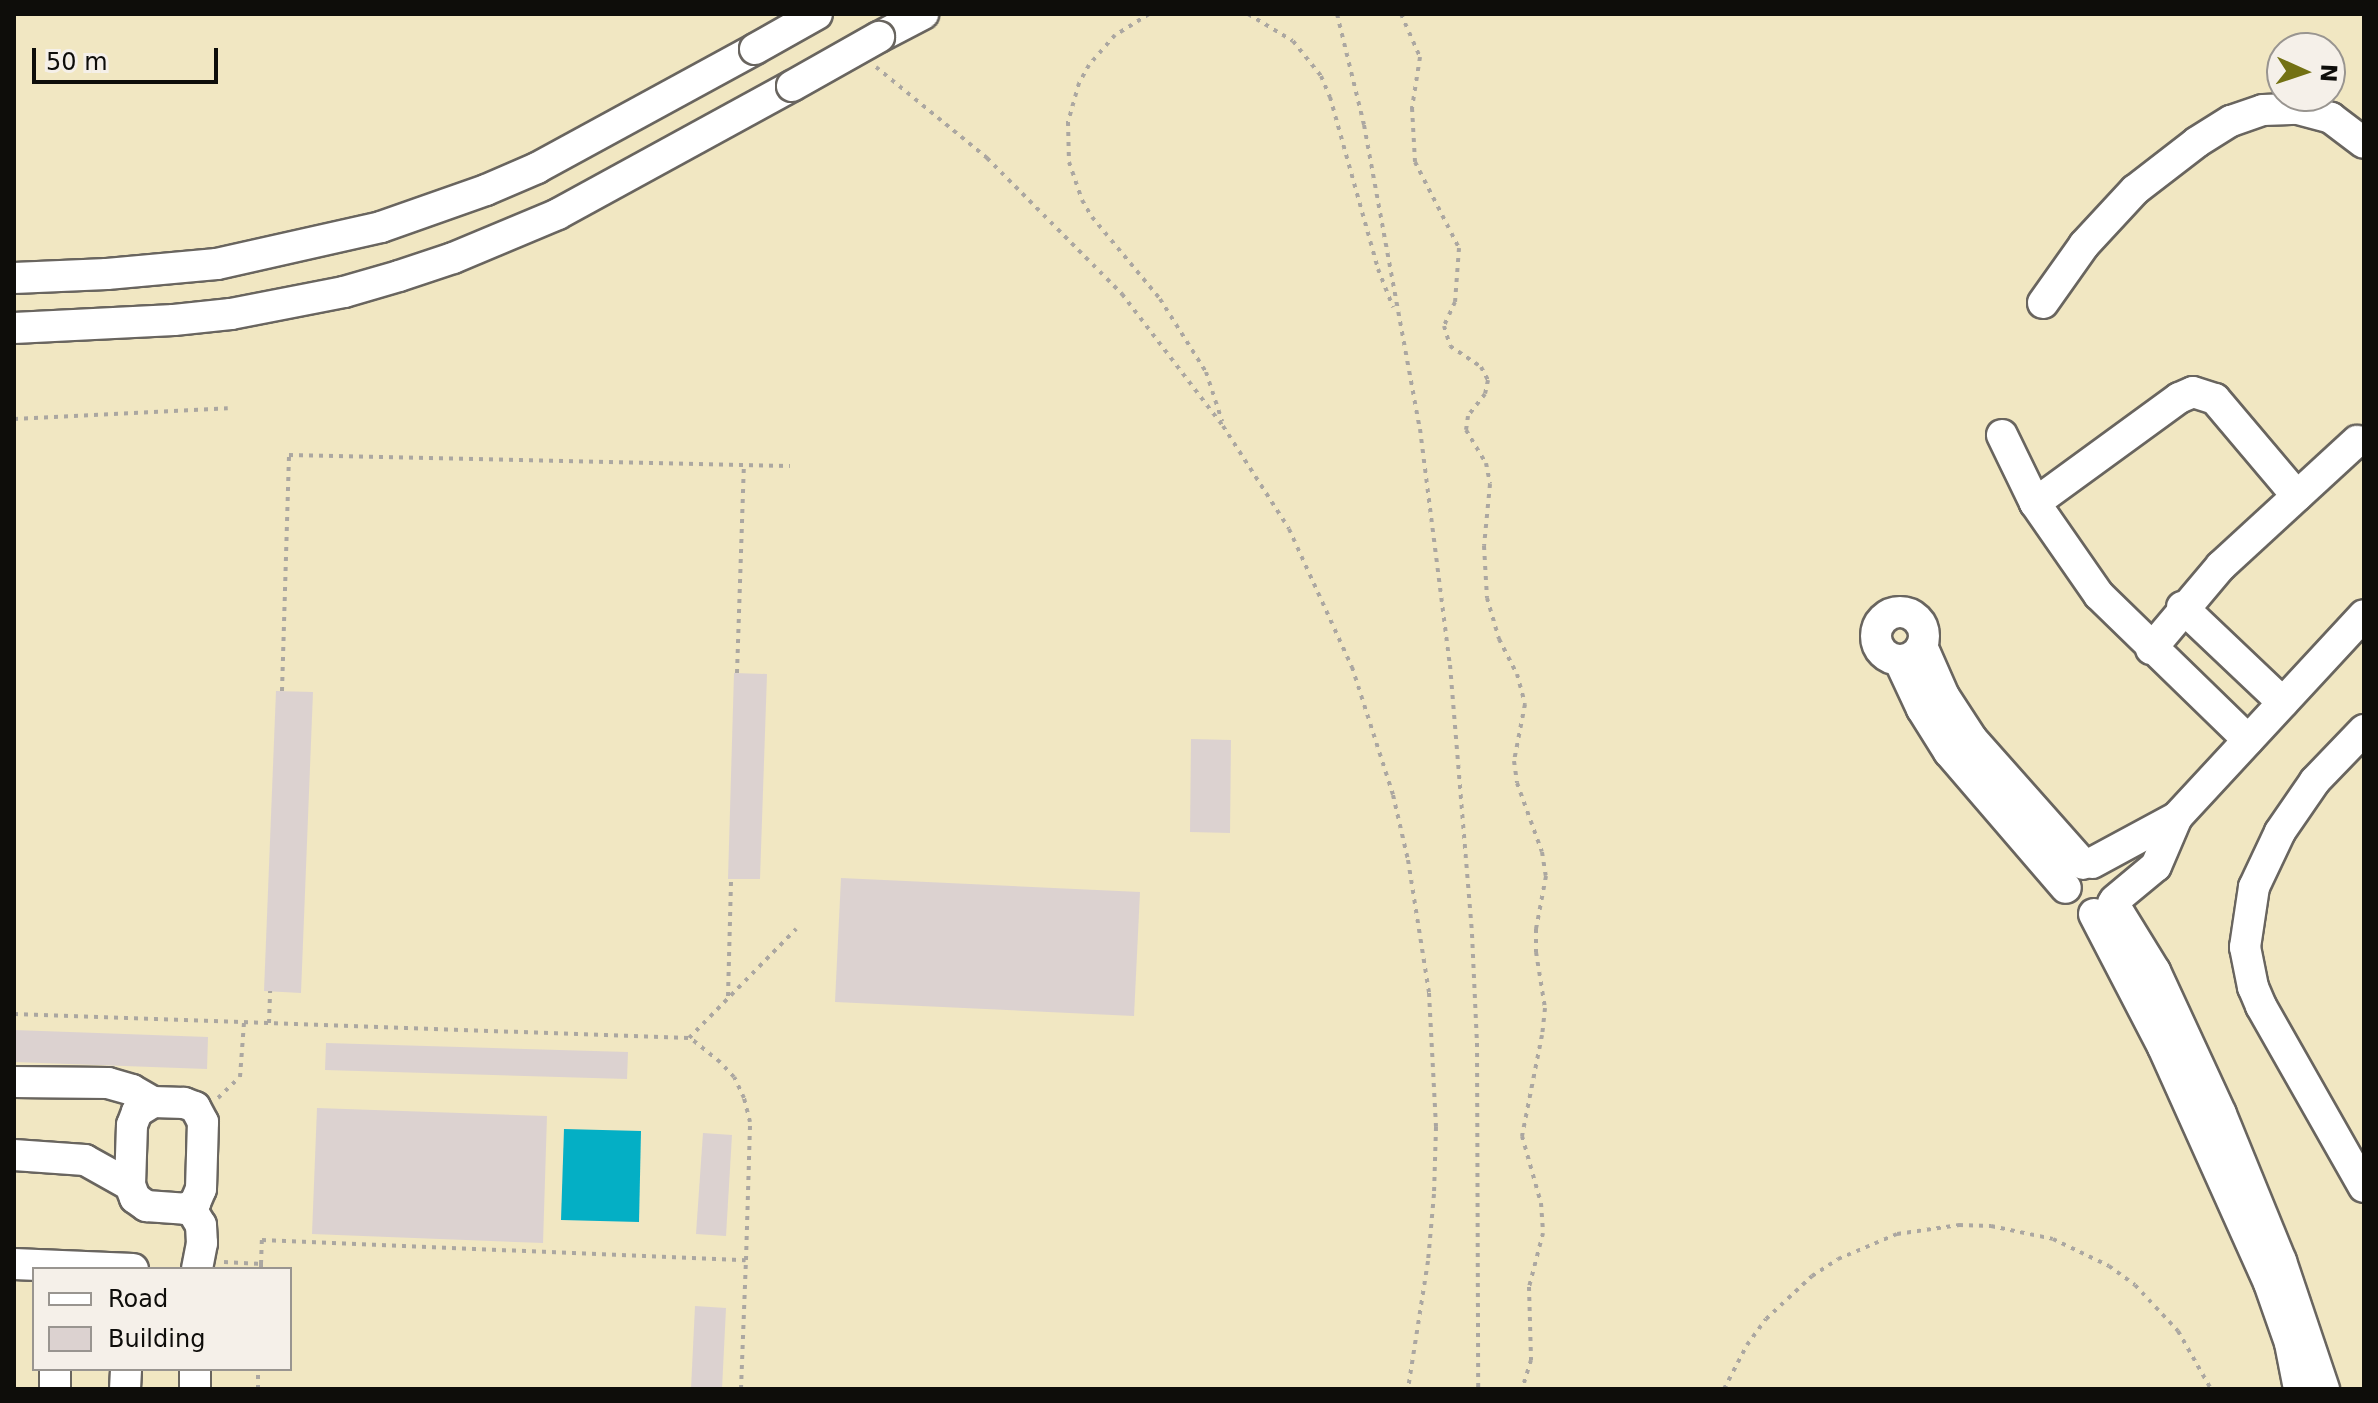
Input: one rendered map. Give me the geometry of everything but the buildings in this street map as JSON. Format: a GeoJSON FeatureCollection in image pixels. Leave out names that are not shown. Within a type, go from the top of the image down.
{"type":"FeatureCollection","features":[{"type":"Feature","properties":{"kind":"street"},"geometry":{"type":"LineString","coordinates":[[14,278],[162,271],[217,264],[381,227],[537,168],[817,14]]}},
{"type":"Feature","properties":{"kind":"street"},"geometry":{"type":"LineString","coordinates":[[14,328],[146,322],[231,314],[316,298],[453,258],[558,214],[792,86],[872,48],[923,14]]}},
{"type":"Feature","properties":{"kind":"street"},"geometry":{"type":"LineString","coordinates":[[2043,303],[2084,245],[2135,190],[2197,142],[2231,121],[2263,110],[2298,109],[2331,118],[2364,143]]}},
{"type":"Feature","properties":{"kind":"street"},"geometry":{"type":"LineString","coordinates":[[2035,503],[2179,398],[2193,392],[2215,399],[2297,496]]}},
{"type":"Feature","properties":{"kind":"street"},"geometry":{"type":"LineString","coordinates":[[2002,435],[2035,503],[2099,595],[2151,649],[2248,740]]}},
{"type":"Feature","properties":{"kind":"street"},"geometry":{"type":"LineString","coordinates":[[2151,649],[2182,607],[2221,566],[2357,441]]}},
{"type":"Feature","properties":{"kind":"street"},"geometry":{"type":"LineString","coordinates":[[2182,607],[2283,703]]}},
{"type":"Feature","properties":{"kind":"street"},"geometry":{"type":"LineString","coordinates":[[2177,817],[2156,866],[2108,906],[2078,910],[2067,896],[2081,872],[2177,817],[2364,615]]}},
{"type":"Feature","properties":{"kind":"street"},"geometry":{"type":"LineString","coordinates":[[1910,653],[1922,709],[1949,752],[2081,872]]}},
{"type":"Feature","properties":{"kind":"street"},"geometry":{"type":"LineString","coordinates":[[2364,730],[2315,781],[2280,832],[2254,887],[2245,947],[2253,987],[2261,1006],[2364,1187]]}},
{"type":"Feature","properties":{"kind":"street"},"geometry":{"type":"LineString","coordinates":[[2081,872],[2108,868],[2114,875],[2117,883],[2108,906],[2163,1047],[2269,1283],[2290,1343],[2299,1389]]}},
{"type":"Feature","properties":{"kind":"street"},"geometry":{"type":"LineString","coordinates":[[2108,906],[2155,971],[2221,1114],[2281,1261],[2324,1389]]}},
{"type":"Feature","properties":{"kind":"street"},"geometry":{"type":"LineString","coordinates":[[14,1082],[108,1083],[132,1090],[153,1102],[184,1103],[199,1111],[204,1128],[201,1189],[190,1207]]}},
{"type":"Feature","properties":{"kind":"street"},"geometry":{"type":"LineString","coordinates":[[153,1102],[137,1112],[132,1132],[130,1185],[135,1198],[146,1206],[190,1207]]}},
{"type":"Feature","properties":{"kind":"street"},"geometry":{"type":"LineString","coordinates":[[85,1160],[132,1132]]}},
{"type":"Feature","properties":{"kind":"street"},"geometry":{"type":"LineString","coordinates":[[14,1155],[85,1160],[130,1185]]}},
{"type":"Feature","properties":{"kind":"street"},"geometry":{"type":"LineString","coordinates":[[190,1207],[201,1225],[200,1256]]}},
{"type":"Feature","properties":{"kind":"street"},"geometry":{"type":"LineString","coordinates":[[14,1264],[58,1267]]}},
{"type":"Feature","properties":{"kind":"path"},"geometry":{"type":"LineString","coordinates":[[1149,14],[1115,35],[1084,74],[1068,122],[1069,162],[1082,200],[1092,217],[1160,299],[1206,372],[1223,426]]}},
{"type":"Feature","properties":{"kind":"path"},"geometry":{"type":"LineString","coordinates":[[1248,14],[1293,41],[1321,76],[1330,97],[1378,269],[1397,317]]}},
{"type":"Feature","properties":{"kind":"path"},"geometry":{"type":"LineString","coordinates":[[1337,14],[1364,125],[1420,429],[1463,800],[1477,1043],[1478,1389]]}},
{"type":"Feature","properties":{"kind":"path"},"geometry":{"type":"LineString","coordinates":[[1401,14],[1420,57],[1412,108],[1415,162],[1459,248],[1455,302],[1444,326],[1450,346],[1481,367],[1488,380],[1485,394],[1468,416],[1466,430],[1486,463],[1490,484],[1484,546],[1487,598],[1499,639],[1517,674],[1525,704],[1514,761],[1517,783],[1542,852],[1546,876],[1536,929],[1536,952],[1545,1008],[1522,1136],[1541,1203],[1543,1233],[1529,1287],[1531,1360],[1522,1389]]}},
{"type":"Feature","properties":{"kind":"path"},"geometry":{"type":"LineString","coordinates":[[872,48],[1122,294],[1223,426],[1289,529],[1352,667],[1382,756],[1408,860],[1429,993],[1436,1127],[1428,1261],[1408,1389]]}},
{"type":"Feature","properties":{"kind":"path"},"geometry":{"type":"LineString","coordinates":[[14,419],[228,408]]}},
{"type":"Feature","properties":{"kind":"path"},"geometry":{"type":"LineString","coordinates":[[282,691],[289,455],[790,466]]}},
{"type":"Feature","properties":{"kind":"path"},"geometry":{"type":"LineString","coordinates":[[737,673],[744,465]]}},
{"type":"Feature","properties":{"kind":"path"},"geometry":{"type":"LineString","coordinates":[[728,996],[731,879]]}},
{"type":"Feature","properties":{"kind":"path"},"geometry":{"type":"LineString","coordinates":[[689,1038],[796,929]]}},
{"type":"Feature","properties":{"kind":"path"},"geometry":{"type":"LineString","coordinates":[[269,1023],[270,991]]}},
{"type":"Feature","properties":{"kind":"path"},"geometry":{"type":"LineString","coordinates":[[14,1014],[689,1038],[734,1077],[750,1122],[741,1389]]}},
{"type":"Feature","properties":{"kind":"path"},"geometry":{"type":"LineString","coordinates":[[199,1111],[233,1086],[240,1077],[244,1022]]}},
{"type":"Feature","properties":{"kind":"path"},"geometry":{"type":"LineString","coordinates":[[1724,1389],[1747,1345],[1766,1319],[1812,1276],[1853,1252],[1897,1234],[1959,1225],[1991,1226],[2053,1239],[2109,1266],[2135,1285],[2178,1331],[2211,1389]]}},
{"type":"Feature","properties":{"kind":"path"},"geometry":{"type":"LineString","coordinates":[[200,1256],[220,1245],[219,1262],[261,1267],[262,1240],[746,1260]]}},
{"type":"Feature","properties":{"kind":"sand"},"geometry":{"type":"Polygon","coordinates":[[[14,14],[2364,14],[2364,1389],[14,1389],[14,14]]]}},
{"type":"Feature","properties":{"kind":"water"},"geometry":{"type":"Polygon","coordinates":[[[564,1129],[641,1131],[639,1222],[561,1220],[564,1129]]]}}]}
